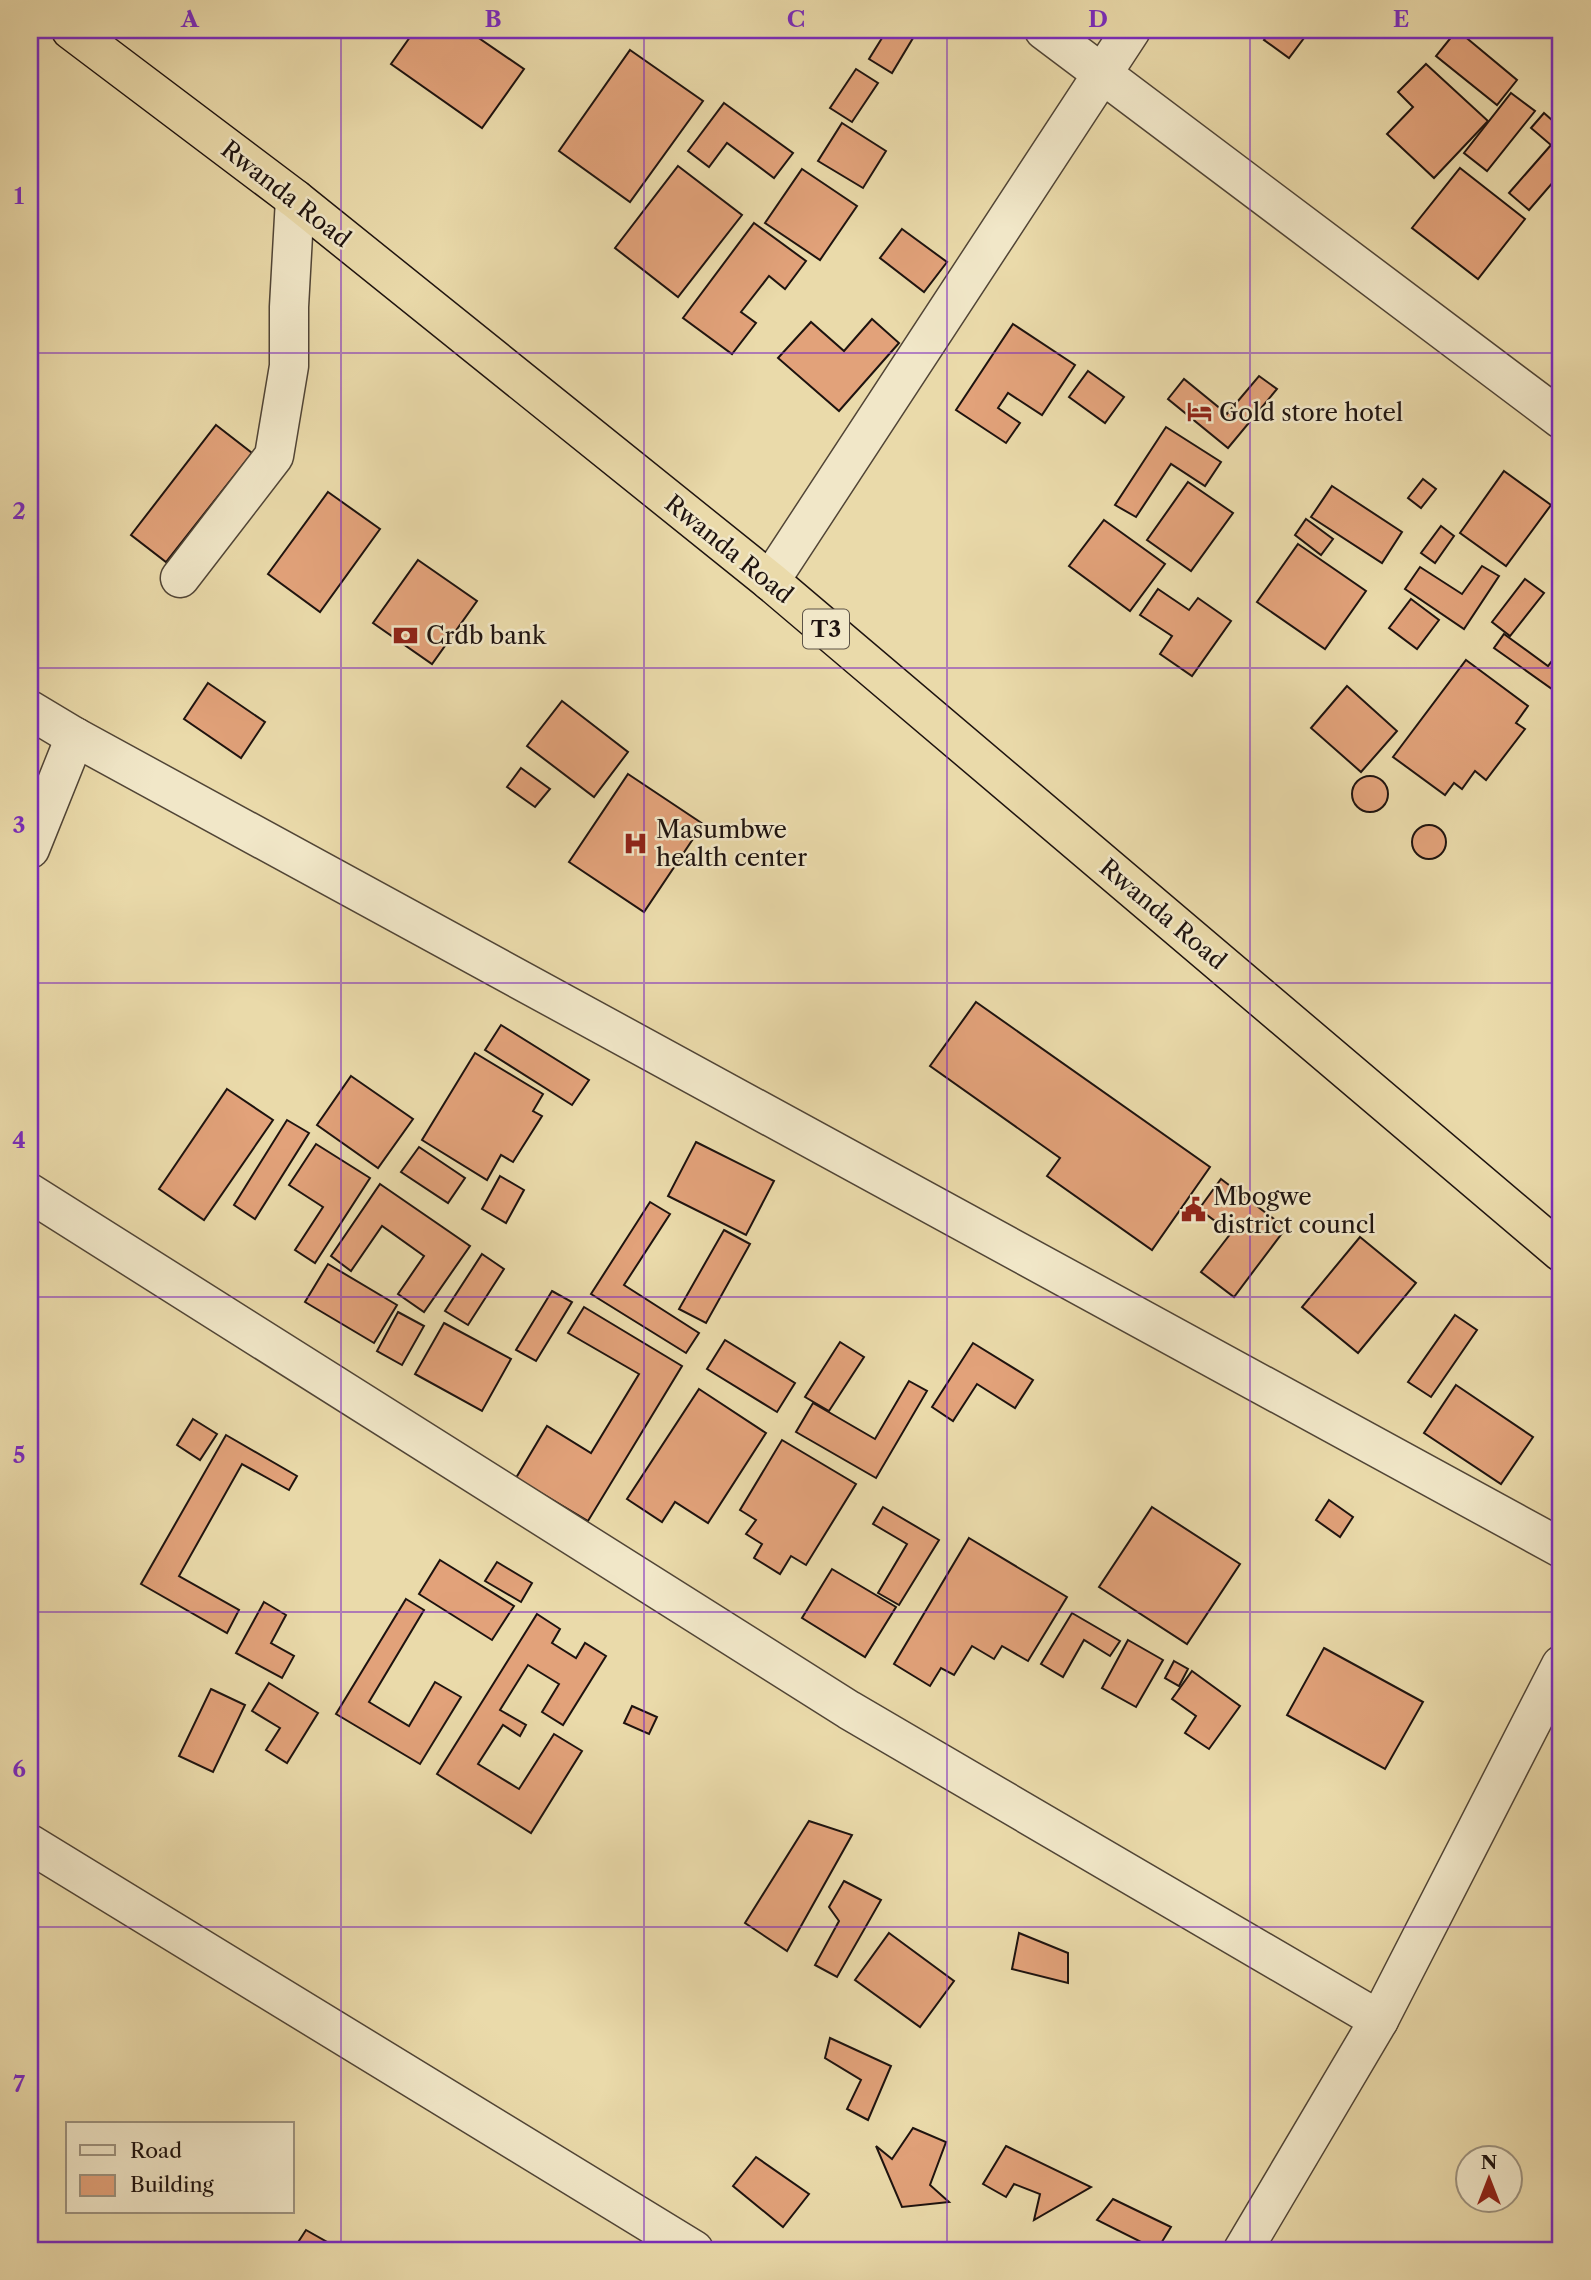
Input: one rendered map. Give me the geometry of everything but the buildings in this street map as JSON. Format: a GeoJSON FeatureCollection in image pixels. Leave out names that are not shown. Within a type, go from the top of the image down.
{"type":"FeatureCollection","features":[{"type":"Feature","properties":{"kind":"highway","name":"Rwanda Road"},"geometry":{"type":"LineString","coordinates":[[71,30],[295,200],[770,581],[1561,1252]]}},
{"type":"Feature","properties":{"kind":"street"},"geometry":{"type":"LineString","coordinates":[[1044,30],[1561,419]]}},
{"type":"Feature","properties":{"kind":"street"},"geometry":{"type":"LineString","coordinates":[[770,581],[1131,30]]}},
{"type":"Feature","properties":{"kind":"street"},"geometry":{"type":"LineString","coordinates":[[180,578],[274,456],[289,366],[289,307],[295,200]]}},
{"type":"Feature","properties":{"kind":"street"},"geometry":{"type":"LineString","coordinates":[[30,710],[1561,1548]]}},
{"type":"Feature","properties":{"kind":"street"},"geometry":{"type":"LineString","coordinates":[[30,849],[75,737]]}},
{"type":"Feature","properties":{"kind":"street"},"geometry":{"type":"LineString","coordinates":[[30,1193],[849,1710],[1379,2020]]}},
{"type":"Feature","properties":{"kind":"street"},"geometry":{"type":"LineString","coordinates":[[1243,2250],[1379,2020],[1561,1665]]}},
{"type":"Feature","properties":{"kind":"street"},"geometry":{"type":"LineString","coordinates":[[30,1844],[694,2250]]}},
{"type":"Feature","properties":{"kind":"place","name":"Gold store hotel"},"geometry":{"type":"Point","coordinates":[1199,412]}},
{"type":"Feature","properties":{"kind":"place","name":"Crdb bank"},"geometry":{"type":"Point","coordinates":[406,635]}},
{"type":"Feature","properties":{"kind":"place","name":"Masumbwe health center"},"geometry":{"type":"Point","coordinates":[636,843]}},
{"type":"Feature","properties":{"kind":"place","name":"Mbogwe district councl"},"geometry":{"type":"Point","coordinates":[1193,1210]}}]}
